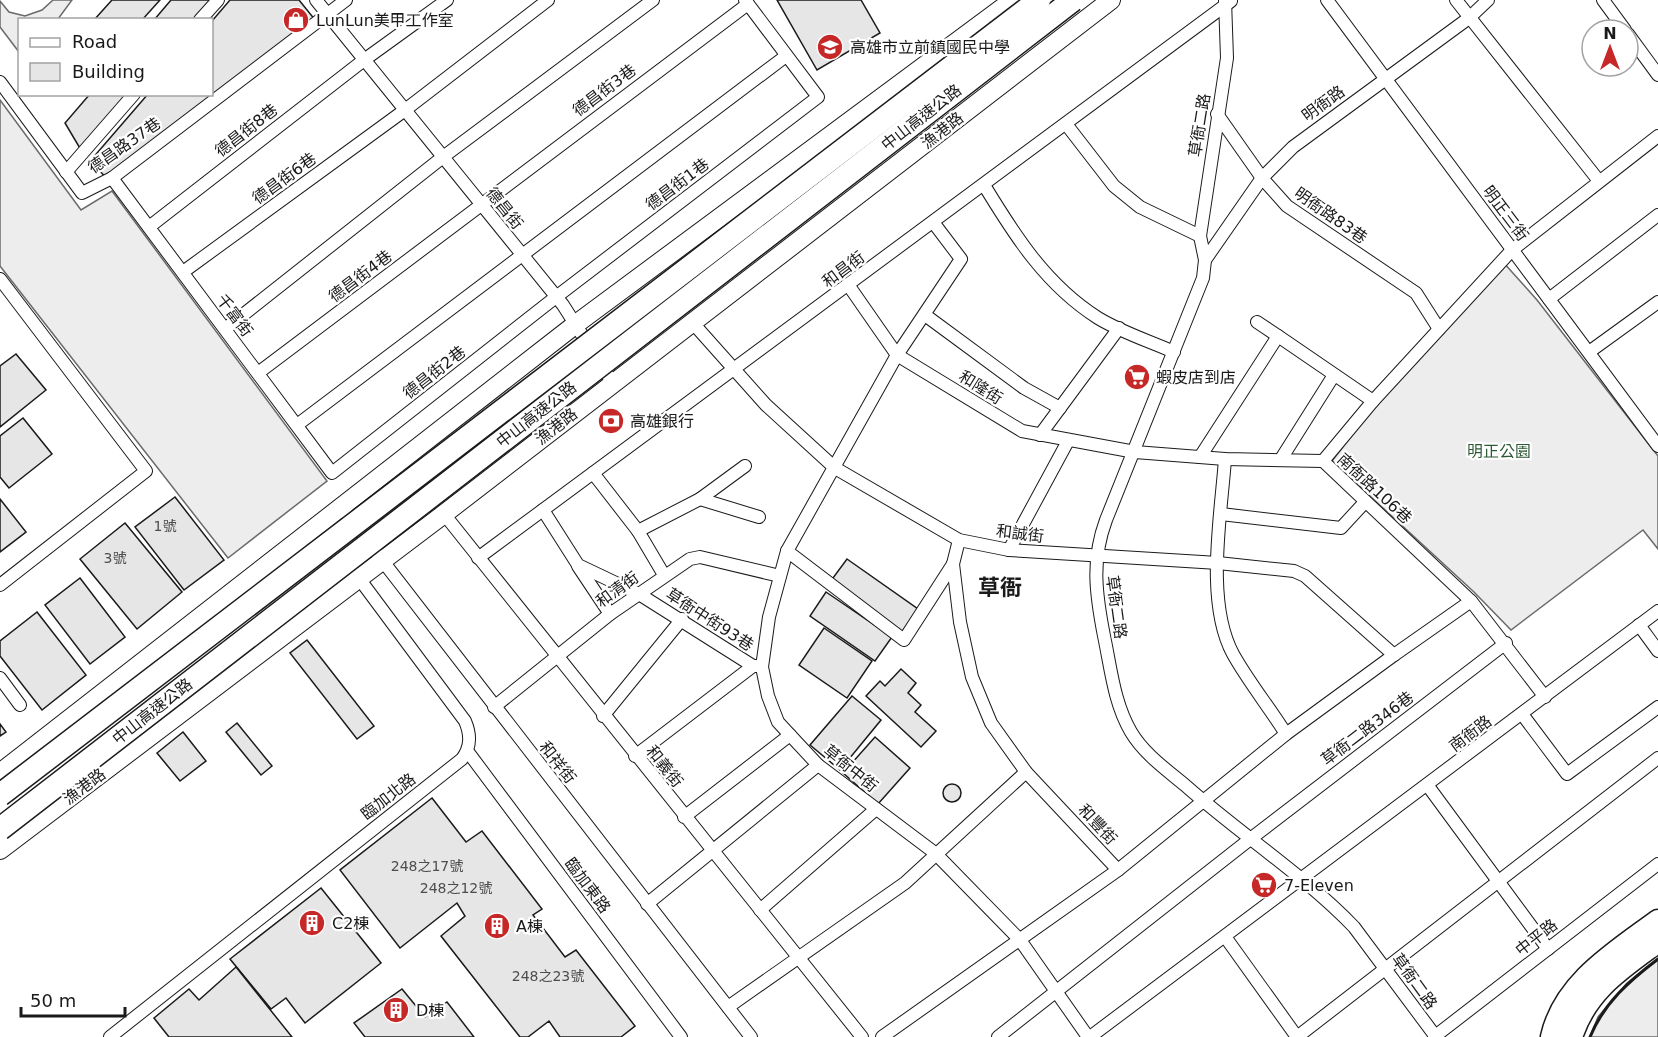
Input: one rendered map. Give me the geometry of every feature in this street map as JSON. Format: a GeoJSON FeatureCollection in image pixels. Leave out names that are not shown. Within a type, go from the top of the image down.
{"type":"FeatureCollection","features":[{"type":"Feature","properties":{"kind":"highway","name":"中山高速公路"},"geometry":{"type":"LineString","coordinates":[[0,795],[1039,0]]}},
{"type":"Feature","properties":{"kind":"highway","name":"中山高速公路"},"geometry":{"type":"LineString","coordinates":[[0,829],[1072,0]]}},
{"type":"Feature","properties":{"kind":"highway"},"geometry":{"type":"LineString","coordinates":[[1552,1037],[1560,1012],[1575,987],[1658,921]]}},
{"type":"Feature","properties":{"kind":"highway"},"geometry":{"type":"LineString","coordinates":[[1571,1037],[1578,1015],[1587,1001],[1620,970],[1658,941]]}},
{"type":"Feature","properties":{"kind":"street"},"geometry":{"type":"LineString","coordinates":[[202,18],[218,0]]}},
{"type":"Feature","properties":{"kind":"street","name":"德昌街"},"geometry":{"type":"LineString","coordinates":[[316,0],[556,297],[576,324],[612,382]]}},
{"type":"Feature","properties":{"kind":"street","name":"德昌路37巷"},"geometry":{"type":"LineString","coordinates":[[66,172],[82,193],[112,178],[346,0]]}},
{"type":"Feature","properties":{"kind":"street","name":"德昌街8巷"},"geometry":{"type":"LineString","coordinates":[[149,227],[364,60],[447,0]]}},
{"type":"Feature","properties":{"kind":"street","name":"德昌街6巷"},"geometry":{"type":"LineString","coordinates":[[183,272],[405,110],[548,0]]}},
{"type":"Feature","properties":{"kind":"street"},"geometry":{"type":"LineString","coordinates":[[225,329],[443,157],[653,0]]}},
{"type":"Feature","properties":{"kind":"street"},"geometry":{"type":"LineString","coordinates":[[0,773],[576,324],[1013,0]]}},
{"type":"Feature","properties":{"kind":"street","name":"漁港路"},"geometry":{"type":"LineString","coordinates":[[0,850],[444,514],[612,382],[1111,0]]}},
{"type":"Feature","properties":{"kind":"street","name":"明正三街"},"geometry":{"type":"LineString","coordinates":[[1327,0],[1658,446]]}},
{"type":"Feature","properties":{"kind":"street"},"geometry":{"type":"LineString","coordinates":[[1456,0],[1599,181]]}},
{"type":"Feature","properties":{"kind":"street","name":"明衙路"},"geometry":{"type":"LineString","coordinates":[[1205,260],[1262,178],[1306,136],[1469,18],[1488,0]]}},
{"type":"Feature","properties":{"kind":"street"},"geometry":{"type":"LineString","coordinates":[[1603,0],[1616,18]]}},
{"type":"Feature","properties":{"kind":"street","name":"草衙二路"},"geometry":{"type":"LineString","coordinates":[[1228,1],[1227,58],[1200,236],[1205,260],[1203,278],[1106,520],[1096,557],[1098,609],[1115,693],[1132,734],[1152,757],[1203,802],[1347,919],[1435,1037]]}},
{"type":"Feature","properties":{"kind":"street","name":"和昌街"},"geometry":{"type":"LineString","coordinates":[[478,558],[849,286],[1228,1]]}},
{"type":"Feature","properties":{"kind":"street"},"geometry":{"type":"LineString","coordinates":[[297,425],[786,56],[746,2]]}},
{"type":"Feature","properties":{"kind":"street","name":"德昌街3巷"},"geometry":{"type":"LineString","coordinates":[[482,205],[746,2]]}},
{"type":"Feature","properties":{"kind":"street"},"geometry":{"type":"LineString","coordinates":[[1640,50],[1658,75]]}},
{"type":"Feature","properties":{"kind":"street","name":"德昌街1巷"},"geometry":{"type":"LineString","coordinates":[[556,297],[818,98],[786,56]]}},
{"type":"Feature","properties":{"kind":"street"},"geometry":{"type":"LineString","coordinates":[[0,82],[66,172],[132,96]]}},
{"type":"Feature","properties":{"kind":"street","name":"明衙路83巷"},"geometry":{"type":"LineString","coordinates":[[1217,114],[1262,178],[1287,206],[1416,293],[1439,329]]}},
{"type":"Feature","properties":{"kind":"street"},"geometry":{"type":"LineString","coordinates":[[1066,124],[1123,193],[1140,207],[1200,236]]}},
{"type":"Feature","properties":{"kind":"street","name":"南衙路106巷"},"geometry":{"type":"LineString","coordinates":[[1545,697],[1506,643],[1471,601],[1323,462],[1373,401],[1512,250],[1658,136]]}},
{"type":"Feature","properties":{"kind":"street","name":"千富街"},"geometry":{"type":"LineString","coordinates":[[112,178],[332,472]]}},
{"type":"Feature","properties":{"kind":"street"},"geometry":{"type":"LineString","coordinates":[[984,185],[1022,246],[1056,285],[1098,318],[1174,352]]}},
{"type":"Feature","properties":{"kind":"street","name":"德昌街4巷"},"geometry":{"type":"LineString","coordinates":[[258,373],[482,205]]}},
{"type":"Feature","properties":{"kind":"street"},"geometry":{"type":"LineString","coordinates":[[1549,299],[1658,215]]}},
{"type":"Feature","properties":{"kind":"street","name":"草衙中街"},"geometry":{"type":"LineString","coordinates":[[933,222],[961,259],[897,355],[788,551],[757,666],[778,722],[818,765],[935,853],[1020,940],[1089,1037]]}},
{"type":"Feature","properties":{"kind":"street"},"geometry":{"type":"LineString","coordinates":[[0,279],[146,471],[0,585]]}},
{"type":"Feature","properties":{"kind":"street","name":"和隆街"},"geometry":{"type":"LineString","coordinates":[[849,286],[897,355],[1022,431],[1135,452],[1225,459],[1323,462]]}},
{"type":"Feature","properties":{"kind":"street","name":"德昌街2巷"},"geometry":{"type":"LineString","coordinates":[[332,472],[556,297]]}},
{"type":"Feature","properties":{"kind":"street"},"geometry":{"type":"LineString","coordinates":[[1589,352],[1658,302]]}},
{"type":"Feature","properties":{"kind":"street"},"geometry":{"type":"LineString","coordinates":[[925,315],[1024,388],[1060,408]]}},
{"type":"Feature","properties":{"kind":"street","name":"和誠街"},"geometry":{"type":"LineString","coordinates":[[692,322],[766,405],[835,468],[959,540],[1009,550],[1218,563],[1294,571],[1305,576],[1394,655]]}},
{"type":"Feature","properties":{"kind":"street"},"geometry":{"type":"LineString","coordinates":[[1257,322],[1373,401]]}},
{"type":"Feature","properties":{"kind":"street"},"geometry":{"type":"LineString","coordinates":[[1040,435],[1119,328]]}},
{"type":"Feature","properties":{"kind":"street"},"geometry":{"type":"LineString","coordinates":[[1200,457],[1278,336]]}},
{"type":"Feature","properties":{"kind":"street"},"geometry":{"type":"LineString","coordinates":[[1281,459],[1334,375]]}},
{"type":"Feature","properties":{"kind":"street"},"geometry":{"type":"LineString","coordinates":[[1009,550],[1068,441]]}},
{"type":"Feature","properties":{"kind":"street"},"geometry":{"type":"LineString","coordinates":[[1225,459],[1218,563],[1221,620],[1232,653],[1286,734]]}},
{"type":"Feature","properties":{"kind":"street"},"geometry":{"type":"LineString","coordinates":[[638,531],[700,499],[745,466]]}},
{"type":"Feature","properties":{"kind":"street"},"geometry":{"type":"LineString","coordinates":[[593,473],[638,531],[664,575]]}},
{"type":"Feature","properties":{"kind":"street"},"geometry":{"type":"LineString","coordinates":[[700,499],[759,517]]}},
{"type":"Feature","properties":{"kind":"street"},"geometry":{"type":"LineString","coordinates":[[1221,514],[1341,528],[1365,502]]}},
{"type":"Feature","properties":{"kind":"street","name":"和祥街"},"geometry":{"type":"LineString","coordinates":[[341,507],[380,561],[751,1037]]}},
{"type":"Feature","properties":{"kind":"street"},"geometry":{"type":"LineString","coordinates":[[543,510],[610,614]]}},
{"type":"Feature","properties":{"kind":"street","name":"和義街"},"geometry":{"type":"LineString","coordinates":[[444,514],[603,716],[862,1037]]}},
{"type":"Feature","properties":{"kind":"street"},"geometry":{"type":"LineString","coordinates":[[319,524],[465,721],[469,730],[468,752]]}},
{"type":"Feature","properties":{"kind":"street","name":"和豐街"},"geometry":{"type":"LineString","coordinates":[[882,1037],[1118,870],[1026,772],[991,723],[972,677],[960,622],[953,564],[959,540]]}},
{"type":"Feature","properties":{"kind":"street"},"geometry":{"type":"LineString","coordinates":[[788,551],[904,640],[953,564]]}},
{"type":"Feature","properties":{"kind":"street","name":"和清街"},"geometry":{"type":"LineString","coordinates":[[494,706],[610,614],[690,559],[700,557],[780,576]]}},
{"type":"Feature","properties":{"kind":"street","name":"草衙中街93巷"},"geometry":{"type":"LineString","coordinates":[[578,565],[639,594],[757,666]]}},
{"type":"Feature","properties":{"kind":"street"},"geometry":{"type":"LineString","coordinates":[[1118,870],[1286,734],[1471,601]]}},
{"type":"Feature","properties":{"kind":"street","name":"南衙路"},"geometry":{"type":"LineString","coordinates":[[1089,1037],[1226,938],[1658,611]]}},
{"type":"Feature","properties":{"kind":"street"},"geometry":{"type":"LineString","coordinates":[[603,716],[682,619]]}},
{"type":"Feature","properties":{"kind":"street"},"geometry":{"type":"LineString","coordinates":[[1639,625],[1658,651]]}},
{"type":"Feature","properties":{"kind":"street","name":"草衙二路346巷"},"geometry":{"type":"LineString","coordinates":[[998,1037],[1249,840],[1506,643]]}},
{"type":"Feature","properties":{"kind":"street"},"geometry":{"type":"LineString","coordinates":[[635,756],[757,666]]}},
{"type":"Feature","properties":{"kind":"street"},"geometry":{"type":"LineString","coordinates":[[0,678],[20,705]]}},
{"type":"Feature","properties":{"kind":"street"},"geometry":{"type":"LineString","coordinates":[[1522,714],[1567,774],[1658,707]]}},
{"type":"Feature","properties":{"kind":"street"},"geometry":{"type":"LineString","coordinates":[[684,817],[790,735]]}},
{"type":"Feature","properties":{"kind":"street","name":"臨加北路"},"geometry":{"type":"LineString","coordinates":[[114,1036],[468,752]]}},
{"type":"Feature","properties":{"kind":"street","name":"臨加東路"},"geometry":{"type":"LineString","coordinates":[[468,752],[681,1037]]}},
{"type":"Feature","properties":{"kind":"street"},"geometry":{"type":"LineString","coordinates":[[1226,938],[1297,1037],[1658,758]]}},
{"type":"Feature","properties":{"kind":"street"},"geometry":{"type":"LineString","coordinates":[[647,904],[818,765]]}},
{"type":"Feature","properties":{"kind":"street"},"geometry":{"type":"LineString","coordinates":[[728,1007],[905,883],[935,853],[1026,772]]}},
{"type":"Feature","properties":{"kind":"street"},"geometry":{"type":"LineString","coordinates":[[1428,786],[1548,949]]}},
{"type":"Feature","properties":{"kind":"street"},"geometry":{"type":"LineString","coordinates":[[760,910],[876,809]]}},
{"type":"Feature","properties":{"kind":"street","name":"中平路"},"geometry":{"type":"LineString","coordinates":[[1435,1037],[1658,864]]}},
{"type":"Feature","properties":{"kind":"shaded area"},"geometry":{"type":"Polygon","coordinates":[[[53,0],[72,0],[59,18],[18,18],[18,51],[0,27],[0,1],[9,12],[25,16],[42,10],[53,0]]]}},
{"type":"Feature","properties":{"kind":"shaded area"},"geometry":{"type":"Polygon","coordinates":[[[0,100],[81,210],[112,191],[327,481],[228,558],[0,266],[0,100]]]}},
{"type":"Feature","properties":{"kind":"shaded area","name":"明正公園"},"geometry":{"type":"Polygon","coordinates":[[[1503,262],[1537,300],[1658,456],[1658,549],[1643,530],[1511,630],[1474,592],[1332,461],[1376,404],[1503,262]]]}},
{"type":"Feature","properties":{"kind":"shaded area"},"geometry":{"type":"Polygon","coordinates":[[[1658,959],[1658,1037],[1590,1037],[1598,1017],[1627,983],[1658,959]]]}},
{"type":"Feature","properties":{"kind":"building"},"geometry":{"type":"Polygon","coordinates":[[[112,0],[160,0],[144,18],[96,18],[112,0]]]}},
{"type":"Feature","properties":{"kind":"building"},"geometry":{"type":"Polygon","coordinates":[[[171,0],[214,0],[199,18],[156,18],[171,0]]]}},
{"type":"Feature","properties":{"kind":"building"},"geometry":{"type":"Polygon","coordinates":[[[230,0],[299,0],[316,21],[105,177],[91,160],[146,96],[213,96],[213,20],[230,0]]]}},
{"type":"Feature","properties":{"kind":"building"},"geometry":{"type":"Polygon","coordinates":[[[777,0],[861,0],[880,33],[817,70],[777,0]]]}},
{"type":"Feature","properties":{"kind":"building"},"geometry":{"type":"Polygon","coordinates":[[[88,96],[128,96],[81,150],[65,123],[88,96]]]}},
{"type":"Feature","properties":{"kind":"building"},"geometry":{"type":"Polygon","coordinates":[[[16,354],[46,390],[0,427],[0,366],[16,354]]]}},
{"type":"Feature","properties":{"kind":"building"},"geometry":{"type":"Polygon","coordinates":[[[23,418],[52,454],[9,488],[0,477],[0,436],[23,418]]]}},
{"type":"Feature","properties":{"kind":"building"},"geometry":{"type":"Polygon","coordinates":[[[175,497],[224,560],[184,590],[135,527],[175,497]]]}},
{"type":"Feature","properties":{"kind":"building"},"geometry":{"type":"Polygon","coordinates":[[[0,499],[26,532],[0,552],[0,499]]]}},
{"type":"Feature","properties":{"kind":"building"},"geometry":{"type":"Polygon","coordinates":[[[125,523],[182,592],[137,629],[80,559],[125,523]]]}},
{"type":"Feature","properties":{"kind":"building"},"geometry":{"type":"Polygon","coordinates":[[[847,559],[918,609],[902,632],[830,582],[847,559]]]}},
{"type":"Feature","properties":{"kind":"building"},"geometry":{"type":"Polygon","coordinates":[[[80,578],[125,637],[90,664],[45,605],[80,578]]]}},
{"type":"Feature","properties":{"kind":"building"},"geometry":{"type":"Polygon","coordinates":[[[826,592],[892,637],[875,661],[810,616],[826,592]]]}},
{"type":"Feature","properties":{"kind":"building"},"geometry":{"type":"Polygon","coordinates":[[[37,612],[86,675],[42,710],[0,656],[0,641],[37,612]]]}},
{"type":"Feature","properties":{"kind":"building"},"geometry":{"type":"Polygon","coordinates":[[[824,628],[872,661],[847,698],[799,665],[824,628]]]}},
{"type":"Feature","properties":{"kind":"building"},"geometry":{"type":"Polygon","coordinates":[[[307,640],[374,726],[357,739],[290,653],[307,640]]]}},
{"type":"Feature","properties":{"kind":"building"},"geometry":{"type":"Polygon","coordinates":[[[901,669],[916,683],[908,693],[921,705],[915,712],[936,731],[921,747],[866,696],[880,681],[885,686],[901,669]]]}},
{"type":"Feature","properties":{"kind":"building"},"geometry":{"type":"Polygon","coordinates":[[[852,696],[881,720],[840,770],[810,745],[852,696]]]}},
{"type":"Feature","properties":{"kind":"building"},"geometry":{"type":"Polygon","coordinates":[[[237,723],[272,766],[261,775],[226,732],[237,723]]]}},
{"type":"Feature","properties":{"kind":"building"},"geometry":{"type":"Polygon","coordinates":[[[0,724],[6,732],[0,736],[0,724]]]}},
{"type":"Feature","properties":{"kind":"building"},"geometry":{"type":"Polygon","coordinates":[[[183,732],[206,761],[180,781],[157,753],[183,732]]]}},
{"type":"Feature","properties":{"kind":"building"},"geometry":{"type":"Polygon","coordinates":[[[875,737],[910,768],[878,804],[843,773],[875,737]]]}},
{"type":"Feature","properties":{"kind":"building"},"geometry":{"type":"Polygon","coordinates":[[[952,784],[958,787],[961,793],[958,799],[952,802],[946,799],[943,793],[946,787],[952,784]]]}},
{"type":"Feature","properties":{"kind":"building","name":"A棟"},"geometry":{"type":"Polygon","coordinates":[[[432,798],[466,842],[482,831],[542,909],[533,915],[565,957],[576,950],[635,1026],[621,1037],[560,1037],[549,1021],[528,1037],[520,1037],[441,936],[465,916],[457,903],[400,948],[340,870],[432,798]]]}},
{"type":"Feature","properties":{"kind":"building","name":"C2棟"},"geometry":{"type":"Polygon","coordinates":[[[321,888],[381,963],[305,1023],[286,998],[271,1009],[230,959],[321,888]]]}},
{"type":"Feature","properties":{"kind":"building"},"geometry":{"type":"Polygon","coordinates":[[[236,967],[292,1037],[169,1037],[154,1018],[189,989],[199,1000],[236,967]]]}},
{"type":"Feature","properties":{"kind":"building","name":"D棟"},"geometry":{"type":"Polygon","coordinates":[[[402,989],[425,1017],[447,1002],[474,1037],[365,1037],[354,1023],[402,989]]]}},
{"type":"Feature","properties":{"kind":"wall"},"geometry":{"type":"LineString","coordinates":[[1590,1037],[1610,1003],[1658,959]]}},
{"type":"Feature","properties":{"kind":"place","name":"LunLun美甲工作室"},"geometry":{"type":"Point","coordinates":[296,20]}},
{"type":"Feature","properties":{"kind":"place","name":"高雄市立前鎮國民中學"},"geometry":{"type":"Point","coordinates":[830,47]}},
{"type":"Feature","properties":{"kind":"place","name":"蝦皮店到店"},"geometry":{"type":"Point","coordinates":[1137,377]}},
{"type":"Feature","properties":{"kind":"place","name":"高雄銀行"},"geometry":{"type":"Point","coordinates":[611,421]}},
{"type":"Feature","properties":{"kind":"place","name":"7-Eleven"},"geometry":{"type":"Point","coordinates":[1264,885]}},
{"type":"Feature","properties":{"kind":"place","name":"C2棟"},"geometry":{"type":"Point","coordinates":[312,923]}},
{"type":"Feature","properties":{"kind":"place","name":"A棟"},"geometry":{"type":"Point","coordinates":[497,926]}},
{"type":"Feature","properties":{"kind":"place","name":"D棟"},"geometry":{"type":"Point","coordinates":[396,1010]}},
{"type":"Feature","properties":{"kind":"district","name":"草衙"},"geometry":{"type":"Point","coordinates":[1000,587]}}]}
